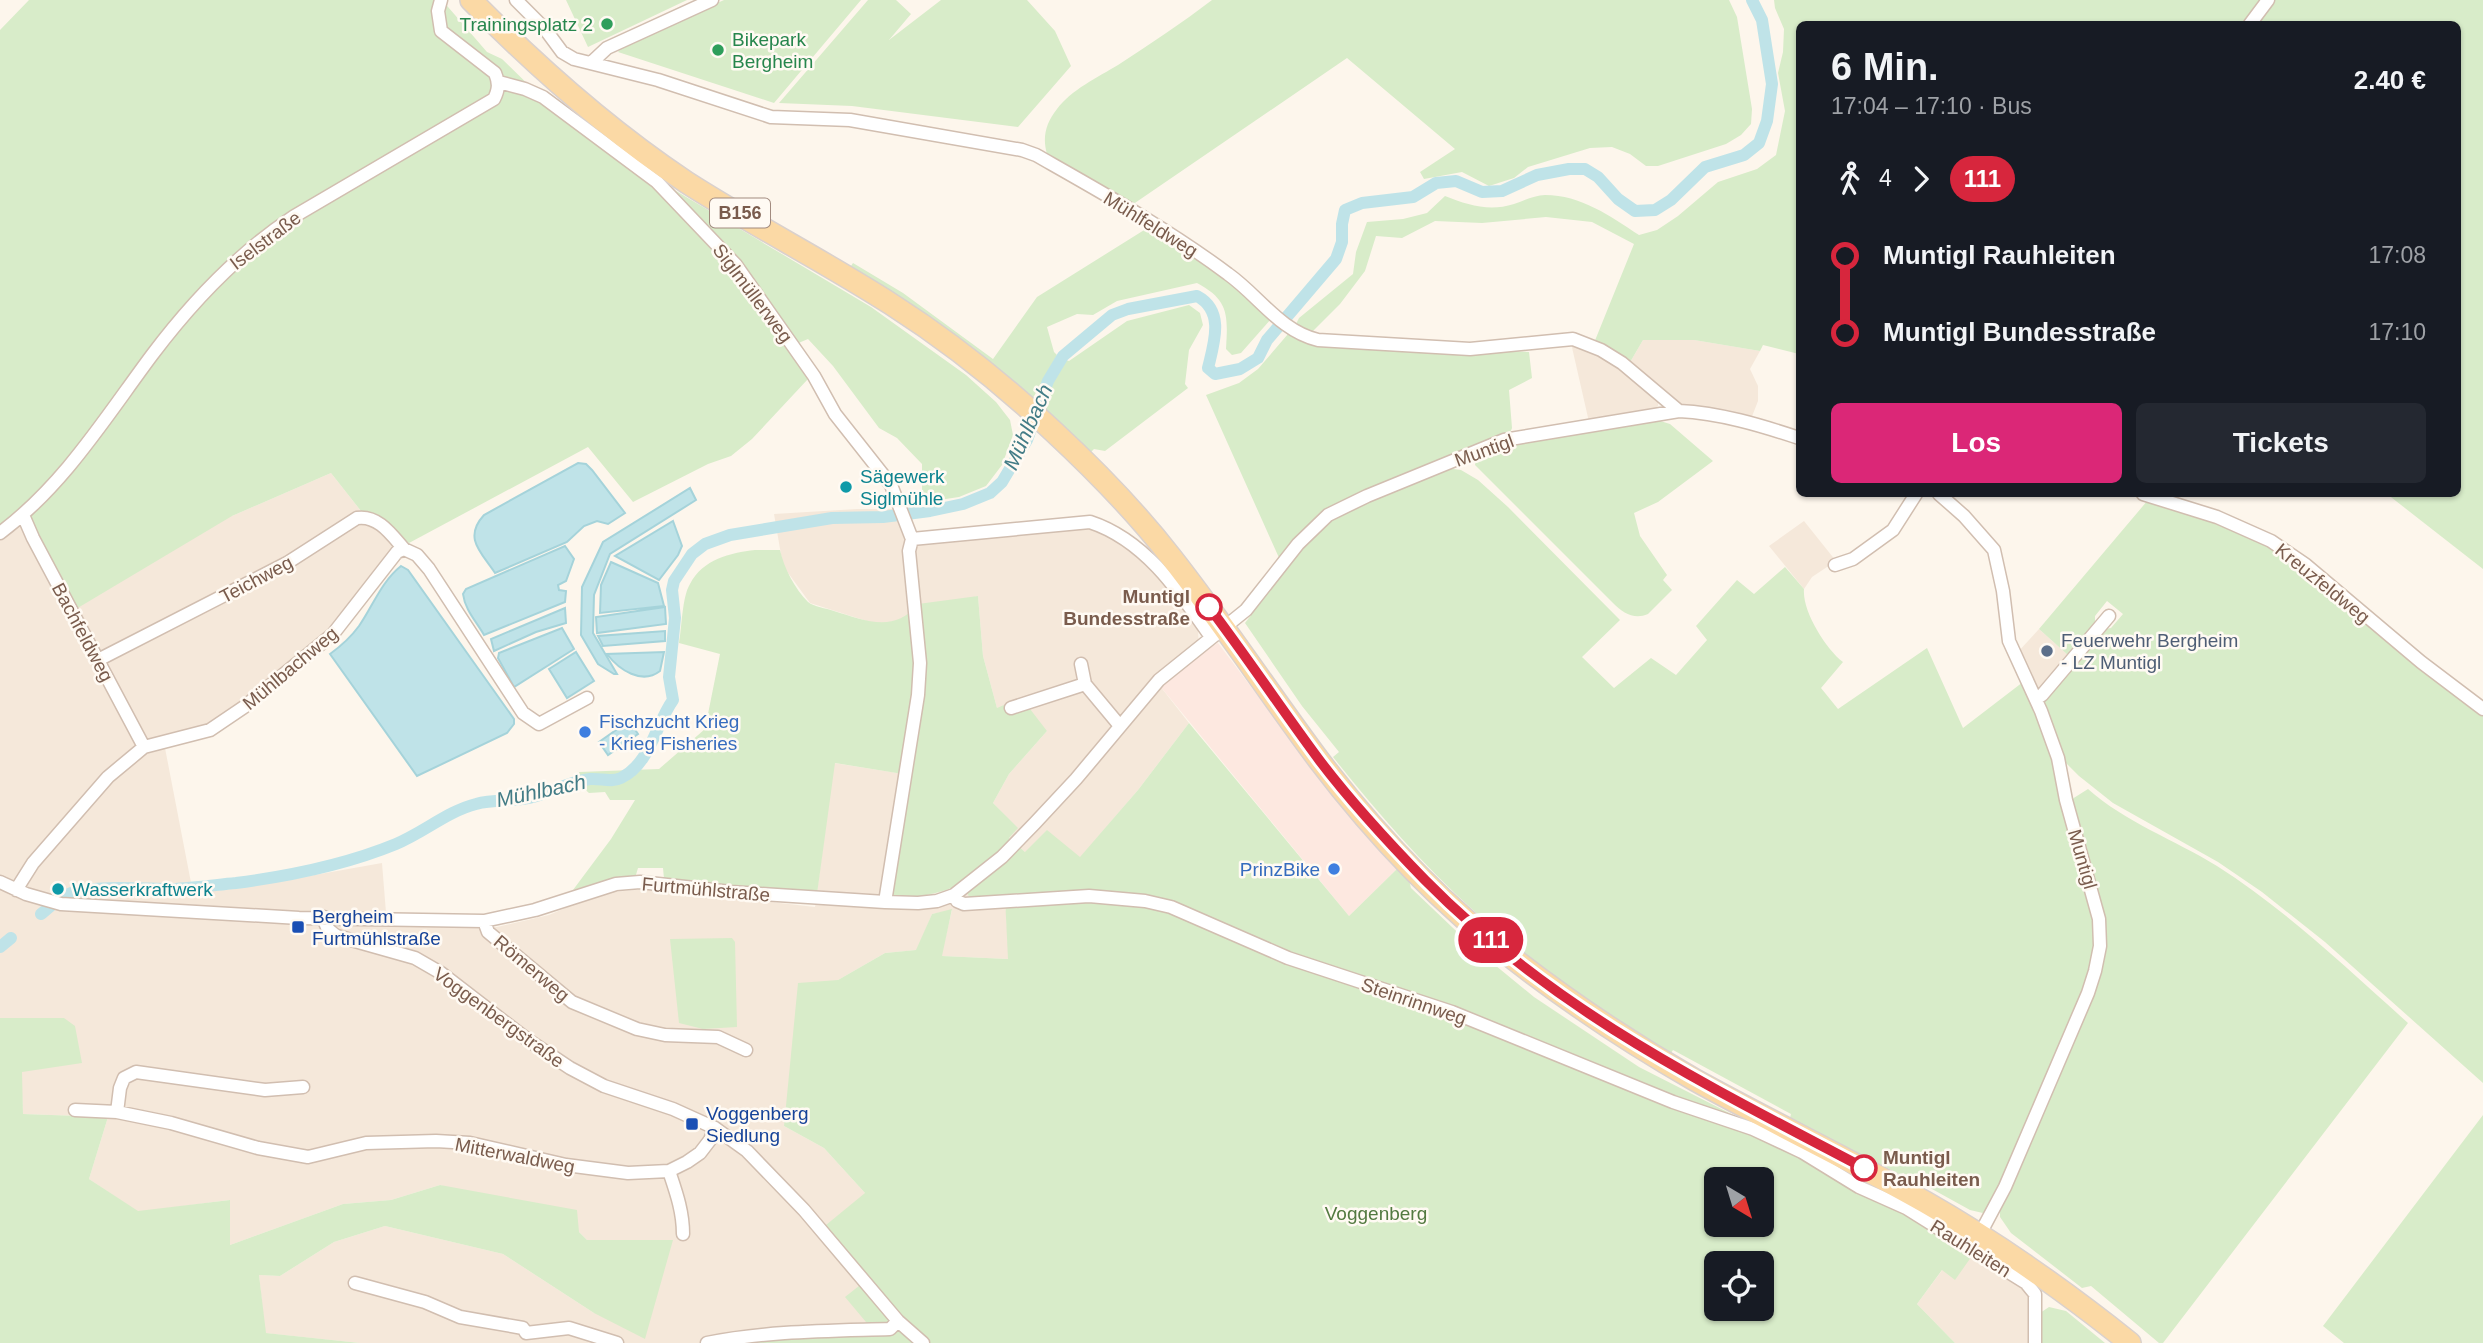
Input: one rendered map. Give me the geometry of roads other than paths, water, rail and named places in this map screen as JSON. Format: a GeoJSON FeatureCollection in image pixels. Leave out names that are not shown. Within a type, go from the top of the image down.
{"type":"FeatureCollection","features":[{"type":"Feature","properties":{"kind":"main road","name":"B156"},"geometry":{"type":"LineString","coordinates":[[471,0],[528,56],[618,132],[687,182],[895,306],[984,371],[1048,425],[1129,508],[1170,555],[1217,632],[1321,762],[1433,888],[1492,942],[1608,1028],[1698,1081],[1863,1167],[1980,1234],[2049,1281],[2130,1343]]}},
{"type":"Feature","properties":{"kind":"street"},"geometry":{"type":"LineString","coordinates":[[441,0],[438,20],[442,31],[458,46],[489,66],[499,82]]}},
{"type":"Feature","properties":{"kind":"street"},"geometry":{"type":"LineString","coordinates":[[516,0],[545,29],[562,52],[574,60],[591,63],[607,48],[712,0]]}},
{"type":"Feature","properties":{"kind":"street"},"geometry":{"type":"LineString","coordinates":[[2252,21],[2268,0]]}},
{"type":"Feature","properties":{"kind":"street","name":"Mühlfeldweg"},"geometry":{"type":"LineString","coordinates":[[591,63],[677,86],[771,117],[850,120],[1022,150],[1160,228],[1228,274],[1290,330],[1318,340],[1470,349],[1573,339],[1601,349],[1622,363],[1679,411]]}},
{"type":"Feature","properties":{"kind":"street","name":"Iselstraße"},"geometry":{"type":"LineString","coordinates":[[0,533],[23,515],[73,462],[154,352],[221,274],[265,236],[293,218],[494,99],[499,82]]}},
{"type":"Feature","properties":{"kind":"street","name":"Siglmüllerweg"},"geometry":{"type":"LineString","coordinates":[[499,82],[543,97],[657,182],[716,242],[759,294],[814,376],[835,414],[891,485],[912,538],[909,551],[920,663],[885,902]]}},
{"type":"Feature","properties":{"kind":"street","name":"Muntigl"},"geometry":{"type":"LineString","coordinates":[[1217,632],[1246,610],[1298,544],[1328,515],[1367,496],[1504,440],[1679,411],[1702,412],[1744,421],[1796,437]]}},
{"type":"Feature","properties":{"kind":"street"},"geometry":{"type":"LineString","coordinates":[[1835,565],[1853,559],[1893,530],[1914,497]]}},
{"type":"Feature","properties":{"kind":"street","name":"Muntigl"},"geometry":{"type":"LineString","coordinates":[[1942,497],[1964,516],[1994,550],[2009,641],[2036,699],[2058,758],[2066,800],[2099,919],[2100,946],[2088,993],[2005,1187],[1980,1234]]}},
{"type":"Feature","properties":{"kind":"street","name":"Kreuzfeldweg"},"geometry":{"type":"LineString","coordinates":[[2153,497],[2217,517],[2271,541],[2306,565],[2411,654],[2483,709]]}},
{"type":"Feature","properties":{"kind":"street","name":"Bachfeldweg"},"geometry":{"type":"LineString","coordinates":[[23,515],[144,747]]}},
{"type":"Feature","properties":{"kind":"street","name":"Teichweg"},"geometry":{"type":"LineString","coordinates":[[98,660],[287,563],[357,517],[368,516],[375,520],[404,549]]}},
{"type":"Feature","properties":{"kind":"street"},"geometry":{"type":"LineString","coordinates":[[912,538],[1090,522],[1109,528],[1147,556],[1217,632]]}},
{"type":"Feature","properties":{"kind":"street"},"geometry":{"type":"LineString","coordinates":[[404,549],[417,555],[429,569],[523,713],[540,724],[587,698]]}},
{"type":"Feature","properties":{"kind":"street","name":"Mühlbachweg"},"geometry":{"type":"LineString","coordinates":[[16,890],[33,863],[108,777],[144,747],[210,730],[244,707],[333,634],[397,552],[404,549]]}},
{"type":"Feature","properties":{"kind":"street"},"geometry":{"type":"LineString","coordinates":[[2036,699],[2109,616]]}},
{"type":"Feature","properties":{"kind":"street","name":"Furtmühlstraße"},"geometry":{"type":"LineString","coordinates":[[0,882],[42,900],[61,904],[259,916],[484,921],[535,910],[616,884],[640,882],[731,892],[885,902],[937,901],[954,895],[1002,857],[1035,823],[1159,680],[1217,632]]}},
{"type":"Feature","properties":{"kind":"street"},"geometry":{"type":"LineString","coordinates":[[1081,664],[1085,684],[1120,726]]}},
{"type":"Feature","properties":{"kind":"street"},"geometry":{"type":"LineString","coordinates":[[1011,708],[1085,684]]}},
{"type":"Feature","properties":{"kind":"street","name":"Steinrinnweg"},"geometry":{"type":"LineString","coordinates":[[954,895],[957,901],[964,904],[1089,896],[1145,901],[1171,907],[1288,958],[1452,1012],[1672,1102],[1753,1129],[1802,1152],[1859,1187]]}},
{"type":"Feature","properties":{"kind":"street","name":"Voggenbergstraße"},"geometry":{"type":"LineString","coordinates":[[324,917],[329,931],[337,936],[415,958],[441,973],[528,1040],[570,1068],[604,1086],[715,1128],[747,1151],[804,1210],[898,1321],[923,1343]]}},
{"type":"Feature","properties":{"kind":"street","name":"Römerweg"},"geometry":{"type":"LineString","coordinates":[[484,921],[488,932],[572,1002],[637,1029],[664,1035],[718,1037],[747,1050]]}},
{"type":"Feature","properties":{"kind":"street"},"geometry":{"type":"LineString","coordinates":[[117,1112],[124,1078],[135,1072],[265,1090],[303,1087]]}},
{"type":"Feature","properties":{"kind":"street","name":"Mitterwaldweg"},"geometry":{"type":"LineString","coordinates":[[75,1110],[117,1112],[171,1123],[258,1148],[308,1157],[366,1143],[436,1141],[470,1143],[588,1169],[628,1174],[669,1171],[700,1153],[715,1128]]}},
{"type":"Feature","properties":{"kind":"street"},"geometry":{"type":"LineString","coordinates":[[669,1171],[679,1199],[683,1234]]}},
{"type":"Feature","properties":{"kind":"street","name":"Rauhleiten"},"geometry":{"type":"LineString","coordinates":[[1859,1187],[1915,1213],[2026,1283],[2035,1294],[2035,1343]]}},
{"type":"Feature","properties":{"kind":"street"},"geometry":{"type":"LineString","coordinates":[[355,1283],[425,1302],[460,1317],[523,1328],[526,1333],[569,1328],[617,1343]]}},
{"type":"Feature","properties":{"kind":"street"},"geometry":{"type":"LineString","coordinates":[[707,1343],[783,1334],[890,1329],[898,1321]]}},
{"type":"Feature","properties":{"kind":"water"},"geometry":{"type":"Polygon","coordinates":[[[578,463],[586,464],[592,470],[625,513],[608,524],[597,521],[584,526],[567,542],[495,573],[476,545],[475,531],[484,515],[578,463]]]}},
{"type":"Feature","properties":{"kind":"water"},"geometry":{"type":"Polygon","coordinates":[[[690,488],[696,500],[610,554],[594,595],[593,633],[617,674],[614,674],[598,664],[581,635],[582,587],[603,542],[690,488]]]}},
{"type":"Feature","properties":{"kind":"water"},"geometry":{"type":"Polygon","coordinates":[[[673,521],[682,546],[659,580],[615,556],[673,521]]]}},
{"type":"Feature","properties":{"kind":"water"},"geometry":{"type":"Polygon","coordinates":[[[565,546],[574,559],[566,581],[558,585],[559,590],[566,591],[565,602],[484,635],[466,605],[463,594],[466,589],[565,546]]]}},
{"type":"Feature","properties":{"kind":"water"},"geometry":{"type":"Polygon","coordinates":[[[611,562],[658,583],[664,606],[600,613],[601,585],[611,562]]]}},
{"type":"Feature","properties":{"kind":"water"},"geometry":{"type":"Polygon","coordinates":[[[401,566],[408,570],[514,719],[514,724],[507,733],[417,776],[330,654],[356,630],[383,587],[401,566]]]}},
{"type":"Feature","properties":{"kind":"water"},"geometry":{"type":"Polygon","coordinates":[[[665,607],[666,624],[597,633],[596,617],[665,607]]]}},
{"type":"Feature","properties":{"kind":"water"},"geometry":{"type":"Polygon","coordinates":[[[565,608],[566,623],[536,632],[494,651],[491,639],[565,608]]]}},
{"type":"Feature","properties":{"kind":"water"},"geometry":{"type":"Polygon","coordinates":[[[562,628],[574,649],[514,687],[498,658],[499,653],[562,628]]]}},
{"type":"Feature","properties":{"kind":"water"},"geometry":{"type":"Polygon","coordinates":[[[665,631],[665,641],[603,646],[598,636],[665,631]]]}},
{"type":"Feature","properties":{"kind":"water"},"geometry":{"type":"Polygon","coordinates":[[[576,652],[594,681],[567,698],[549,669],[576,652]]]}},
{"type":"Feature","properties":{"kind":"water"},"geometry":{"type":"Polygon","coordinates":[[[664,652],[660,671],[646,677],[624,670],[607,654],[664,652]]]}},
{"type":"Feature","properties":{"kind":"water"},"geometry":{"type":"Polygon","coordinates":[[[629,721],[638,734],[608,755],[599,742],[629,721]]]}},
{"type":"Feature","properties":{"kind":"waterway","name":"Mühlbach"},"geometry":{"type":"LineString","coordinates":[[41,914],[63,897],[82,891],[107,888],[196,887],[317,869],[396,844],[455,812],[476,804],[529,798],[590,779],[621,778],[631,771],[646,753],[673,700],[669,677],[675,618],[672,590],[674,581],[692,554],[705,544],[730,535],[832,518],[883,517],[930,511],[963,504],[990,493],[1002,482],[1027,440],[1048,381],[1063,356],[1112,315],[1128,309],[1197,296],[1206,302],[1214,319],[1215,338],[1208,368],[1215,374],[1240,369],[1258,358],[1267,340],[1336,259],[1342,242],[1345,210],[1362,203],[1413,197],[1436,183],[1456,181],[1482,192],[1502,191],[1537,175],[1585,169],[1598,177],[1618,199],[1635,211],[1655,210],[1671,200],[1705,167],[1744,155],[1759,143],[1767,121],[1772,84],[1762,20],[1752,0]]}},
{"type":"Feature","properties":{"kind":"waterway","name":"Mühlbach"},"geometry":{"type":"LineString","coordinates":[[0,947],[11,938]]}},
{"type":"Feature","properties":{"kind":"place","name":"Trainingsplatz 2"},"geometry":{"type":"Point","coordinates":[607,24]}},
{"type":"Feature","properties":{"kind":"place","name":"Bikepark Bergheim"},"geometry":{"type":"Point","coordinates":[718,50]}},
{"type":"Feature","properties":{"kind":"place","name":"Sägewerk Siglmühle"},"geometry":{"type":"Point","coordinates":[846,487]}},
{"type":"Feature","properties":{"kind":"place","name":"Muntigl Bundesstraße"},"geometry":{"type":"Point","coordinates":[1209,607]}},
{"type":"Feature","properties":{"kind":"place","name":"Feuerwehr Bergheim - LZ Muntigl"},"geometry":{"type":"Point","coordinates":[2047,651]}},
{"type":"Feature","properties":{"kind":"place","name":"Fischzucht Krieg - Krieg Fisheries"},"geometry":{"type":"Point","coordinates":[585,732]}},
{"type":"Feature","properties":{"kind":"place","name":"PrinzBike"},"geometry":{"type":"Point","coordinates":[1334,869]}},
{"type":"Feature","properties":{"kind":"place","name":"Wasserkraftwerk"},"geometry":{"type":"Point","coordinates":[58,889]}},
{"type":"Feature","properties":{"kind":"place","name":"Bergheim Furtmühlstraße"},"geometry":{"type":"Point","coordinates":[298,927]}},
{"type":"Feature","properties":{"kind":"place","name":"Voggenberg Siedlung"},"geometry":{"type":"Point","coordinates":[692,1124]}},
{"type":"Feature","properties":{"kind":"place","name":"Muntigl Rauhleiten"},"geometry":{"type":"Point","coordinates":[1864,1168]}},
{"type":"Feature","properties":{"kind":"park label","name":"Voggenberg"},"geometry":{"type":"Point","coordinates":[1376,1213]}}]}
